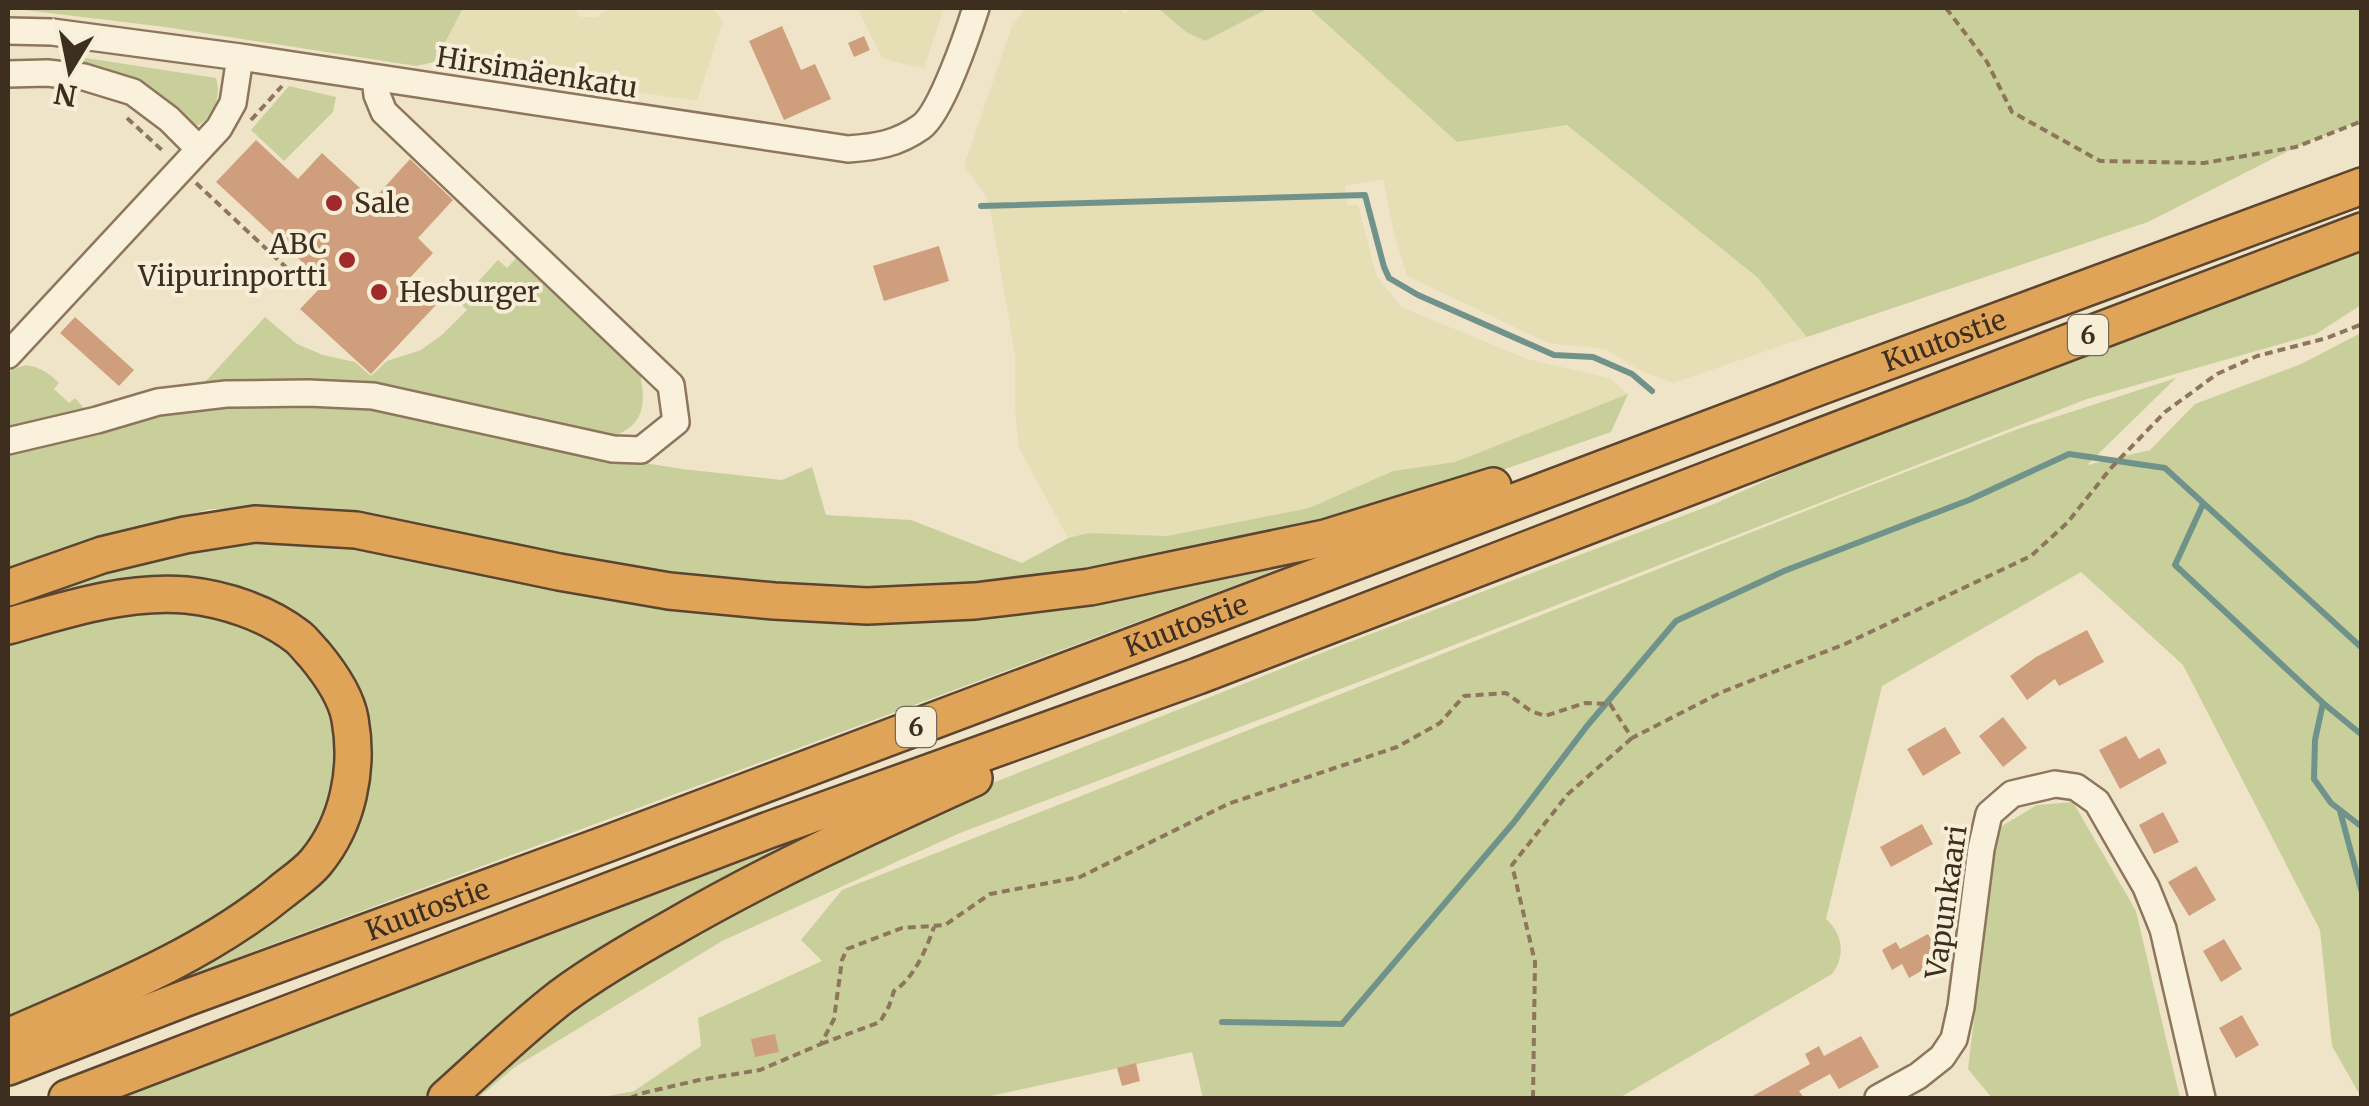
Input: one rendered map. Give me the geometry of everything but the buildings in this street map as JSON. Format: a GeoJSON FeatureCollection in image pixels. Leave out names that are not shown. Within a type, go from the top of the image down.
{"type":"FeatureCollection","features":[{"type":"Feature","properties":{"kind":"highway","name":"Kuutostie"},"geometry":{"type":"LineString","coordinates":[[8,1067],[1824,384],[2362,186]]}},
{"type":"Feature","properties":{"kind":"highway","name":"Kuutostie"},"geometry":{"type":"LineString","coordinates":[[67,1098],[766,831],[1198,676],[2362,232]]}},
{"type":"Feature","properties":{"kind":"highway"},"geometry":{"type":"LineString","coordinates":[[8,588],[102,555],[185,535],[254,524],[356,530],[668,592],[867,606],[975,601],[1090,587],[1325,538],[1824,384]]}},
{"type":"Feature","properties":{"kind":"highway"},"geometry":{"type":"LineString","coordinates":[[8,626],[97,602],[146,595],[186,595],[235,604],[299,638],[330,672],[350,717],[353,766],[344,816],[328,846],[313,866],[252,916],[170,963],[8,1038]]}},
{"type":"Feature","properties":{"kind":"highway"},"geometry":{"type":"LineString","coordinates":[[446,1098],[562,996],[622,956],[735,891],[1198,676]]}},
{"type":"Feature","properties":{"kind":"street","name":"Hirsimäenkatu"},"geometry":{"type":"LineString","coordinates":[[8,31],[52,32],[240,57],[848,149],[884,147],[925,125],[955,69],[976,8]]}},
{"type":"Feature","properties":{"kind":"street"},"geometry":{"type":"LineString","coordinates":[[8,355],[219,128],[233,103],[240,57]]}},
{"type":"Feature","properties":{"kind":"street"},"geometry":{"type":"LineString","coordinates":[[8,74],[84,77],[133,92],[169,119],[199,149]]}},
{"type":"Feature","properties":{"kind":"street"},"geometry":{"type":"LineString","coordinates":[[8,441],[158,402],[226,394],[372,396],[613,449],[641,450],[676,422],[671,385],[384,112],[376,95],[375,78]]}},
{"type":"Feature","properties":{"kind":"street","name":"Vapunkaari"},"geometry":{"type":"LineString","coordinates":[[1878,1098],[1918,1076],[1942,1057],[1954,1040],[1962,1008],[1989,814],[2012,794],[2055,784],[2076,788],[2097,802],[2146,887],[2163,929],[2202,1098]]}},
{"type":"Feature","properties":{"kind":"path"},"geometry":{"type":"LineString","coordinates":[[1946,8],[1987,62],[2012,112],[2100,161],[2204,163],[2296,147],[2362,120]]}},
{"type":"Feature","properties":{"kind":"path"},"geometry":{"type":"LineString","coordinates":[[1532,1098],[1535,962],[1512,866],[1568,794],[1632,738],[1722,692],[1846,644],[2031,556],[2068,522],[2111,468],[2165,412],[2217,374],[2257,356],[2327,338],[2362,324]]}},
{"type":"Feature","properties":{"kind":"path"},"geometry":{"type":"LineString","coordinates":[[821,1044],[834,1019],[847,949],[902,928],[945,926],[990,894],[1080,877],[1228,804],[1398,747],[1440,723],[1464,696],[1506,693],[1545,716],[1585,703],[1610,704],[1632,738]]}},
{"type":"Feature","properties":{"kind":"path"},"geometry":{"type":"LineString","coordinates":[[630,1098],[760,1070],[880,1022],[894,991],[907,983],[934,926]]}},
{"type":"Feature","properties":{"kind":"shaded area"},"geometry":{"type":"Polygon","coordinates":[[[463,8],[573,8],[581,17],[596,17],[611,8],[712,8],[723,21],[697,101],[435,62],[463,8]]]}},
{"type":"Feature","properties":{"kind":"shaded area"},"geometry":{"type":"Polygon","coordinates":[[[857,8],[944,8],[924,68],[882,57],[857,8]]]}},
{"type":"Feature","properties":{"kind":"shaded area"},"geometry":{"type":"Polygon","coordinates":[[[1026,8],[1117,8],[1125,14],[1132,8],[1158,8],[1186,32],[1205,41],[1269,8],[1309,8],[1457,142],[1567,124],[1757,277],[1807,337],[1673,383],[1637,369],[1606,349],[1548,343],[1407,276],[1383,179],[1345,186],[1348,206],[1358,204],[1376,275],[1401,307],[1527,359],[1609,378],[1628,394],[1455,462],[1393,471],[1309,508],[1167,536],[1089,533],[1068,538],[1019,448],[1015,354],[991,214],[985,194],[964,166],[1012,26],[1026,8]]]}},
{"type":"Feature","properties":{"kind":"green space"},"geometry":{"type":"Polygon","coordinates":[[[8,8],[463,8],[435,62],[416,66],[165,27],[8,8]]]}},
{"type":"Feature","properties":{"kind":"green space"},"geometry":{"type":"Polygon","coordinates":[[[1158,8],[1269,8],[1205,41],[1186,32],[1158,8]]]}},
{"type":"Feature","properties":{"kind":"green space"},"geometry":{"type":"Polygon","coordinates":[[[1309,8],[2361,8],[2361,121],[2296,147],[2148,222],[1807,337],[1757,277],[1567,125],[1457,142],[1309,8]]]}},
{"type":"Feature","properties":{"kind":"green space"},"geometry":{"type":"Polygon","coordinates":[[[66,55],[216,78],[217,100],[207,118],[195,127],[66,66],[66,55]]]}},
{"type":"Feature","properties":{"kind":"green space"},"geometry":{"type":"Polygon","coordinates":[[[289,86],[336,97],[333,112],[284,161],[251,130],[289,86]]]}},
{"type":"Feature","properties":{"kind":"green space"},"geometry":{"type":"Polygon","coordinates":[[[2361,251],[2361,305],[2316,334],[2087,399],[960,833],[722,941],[515,1067],[478,1098],[467,1098],[588,995],[711,921],[975,790],[1714,504],[1849,443],[2361,251]]]}},
{"type":"Feature","properties":{"kind":"green space"},"geometry":{"type":"Polygon","coordinates":[[[516,258],[640,374],[640,415],[619,434],[607,438],[426,399],[204,389],[205,382],[265,317],[297,344],[355,362],[371,376],[387,361],[421,350],[443,334],[467,310],[459,302],[498,260],[507,268],[516,258]]]}},
{"type":"Feature","properties":{"kind":"green space"},"geometry":{"type":"Polygon","coordinates":[[[2361,333],[2361,1097],[2332,1046],[2320,930],[2183,665],[2081,572],[1882,686],[1826,919],[1841,945],[1832,974],[1619,1098],[1203,1098],[1192,1052],[982,1098],[598,1098],[634,1091],[701,1046],[698,1018],[822,961],[801,940],[842,890],[1864,488],[2018,429],[2176,378],[2087,465],[2150,450],[2195,404],[2301,364],[2361,333]]]}},
{"type":"Feature","properties":{"kind":"green space"},"geometry":{"type":"Polygon","coordinates":[[[26,365],[52,376],[59,383],[54,389],[69,403],[75,398],[88,413],[8,429],[8,374],[26,365]]]}},
{"type":"Feature","properties":{"kind":"green space"},"geometry":{"type":"Polygon","coordinates":[[[1628,394],[1611,432],[1477,479],[1324,525],[1055,577],[953,586],[829,588],[688,580],[548,554],[377,514],[295,508],[211,509],[122,531],[8,571],[8,452],[19,452],[103,424],[165,411],[243,403],[374,407],[682,469],[782,480],[812,467],[826,515],[911,520],[1022,563],[1068,538],[1089,533],[1167,536],[1309,508],[1393,471],[1455,462],[1628,394]]]}},
{"type":"Feature","properties":{"kind":"green space"},"geometry":{"type":"Polygon","coordinates":[[[338,540],[787,616],[1346,544],[85,1017],[292,904],[368,764],[281,608],[8,613],[8,599],[209,542],[338,540]]]}},
{"type":"Feature","properties":{"kind":"green space"},"geometry":{"type":"Polygon","coordinates":[[[124,608],[206,610],[252,624],[301,657],[322,688],[338,733],[338,779],[325,823],[284,876],[221,916],[8,1022],[8,640],[124,608]]]}},
{"type":"Feature","properties":{"kind":"green space"},"geometry":{"type":"Polygon","coordinates":[[[2073,802],[2136,911],[2180,1098],[1992,1098],[1968,1069],[1997,829],[2037,805],[2073,802]]]}},
{"type":"Feature","properties":{"kind":"green space"},"geometry":{"type":"Polygon","coordinates":[[[832,830],[533,999],[453,1066],[424,1098],[120,1098],[646,894],[832,830]]]}},
{"type":"Feature","properties":{"kind":"waterway"},"geometry":{"type":"LineString","coordinates":[[981,206],[1365,195],[1389,278],[1418,295],[1554,355],[1593,357],[1632,374],[1652,391]]}},
{"type":"Feature","properties":{"kind":"waterway"},"geometry":{"type":"LineString","coordinates":[[1222,1022],[1342,1024],[1514,822],[1587,726],[1676,621],[1784,571],[1969,500],[2069,454],[2165,468],[2362,648]]}},
{"type":"Feature","properties":{"kind":"waterway"},"geometry":{"type":"LineString","coordinates":[[2203,504],[2175,565],[2362,735]]}},
{"type":"Feature","properties":{"kind":"waterway"},"geometry":{"type":"LineString","coordinates":[[2323,703],[2315,740],[2314,779],[2331,803],[2362,827]]}},
{"type":"Feature","properties":{"kind":"waterway"},"geometry":{"type":"LineString","coordinates":[[2340,811],[2362,893]]}},
{"type":"Feature","properties":{"kind":"place","name":"Sale"},"geometry":{"type":"Point","coordinates":[334,203]}},
{"type":"Feature","properties":{"kind":"place","name":"ABC Viipurinportti"},"geometry":{"type":"Point","coordinates":[347,260]}},
{"type":"Feature","properties":{"kind":"place","name":"Hesburger"},"geometry":{"type":"Point","coordinates":[379,292]}}]}
